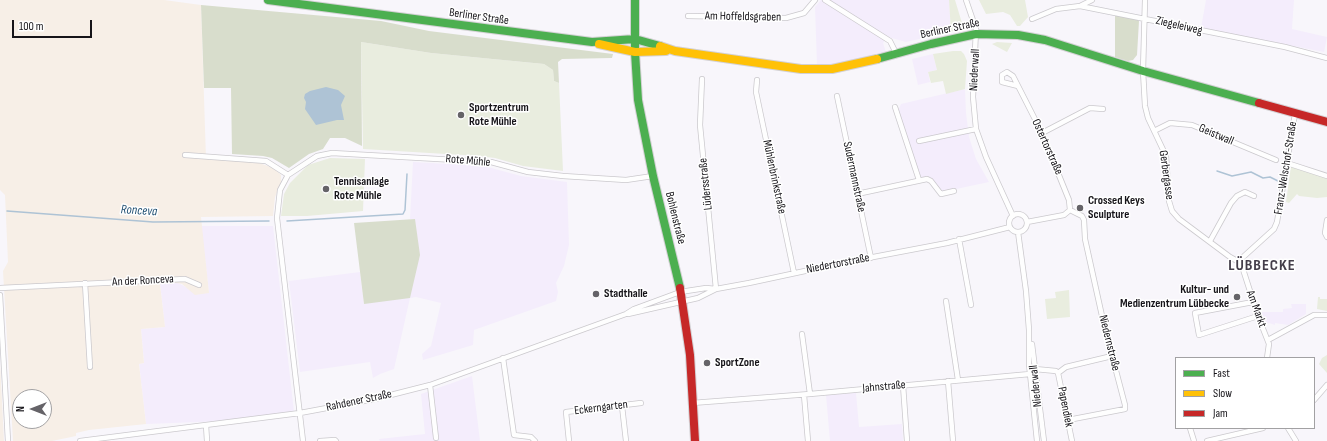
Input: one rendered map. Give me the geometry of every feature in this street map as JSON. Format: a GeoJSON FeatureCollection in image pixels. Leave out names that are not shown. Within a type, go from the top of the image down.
{"type":"FeatureCollection","features":[{"type":"Feature","properties":{"kind":"main road","name":"Berliner Straße"},"geometry":{"type":"LineString","coordinates":[[268,0],[512,33],[592,42],[635,52],[676,51]]}},
{"type":"Feature","properties":{"kind":"main road","name":"Bohlenstraße"},"geometry":{"type":"LineString","coordinates":[[635,0],[635,52],[638,100],[653,176],[682,302],[690,355],[695,441]]}},
{"type":"Feature","properties":{"kind":"main road","name":"Berliner Straße"},"geometry":{"type":"LineString","coordinates":[[592,42],[635,40],[676,51],[816,70],[861,64],[897,55],[931,44],[976,34],[1000,33],[1038,39],[1143,71],[1295,114],[1303,114],[1327,123]]}},
{"type":"Feature","properties":{"kind":"street","name":"Am Hoffeldsgraben"},"geometry":{"type":"LineString","coordinates":[[688,16],[786,18],[804,13],[815,0]]}},
{"type":"Feature","properties":{"kind":"street"},"geometry":{"type":"LineString","coordinates":[[825,0],[890,41],[897,55]]}},
{"type":"Feature","properties":{"kind":"street","name":"Niederwall"},"geometry":{"type":"LineString","coordinates":[[966,0],[975,25],[976,34],[973,97],[976,129],[986,157],[1013,216]]}},
{"type":"Feature","properties":{"kind":"street"},"geometry":{"type":"LineString","coordinates":[[1080,6],[1092,0]]}},
{"type":"Feature","properties":{"kind":"street","name":"Gerbergasse"},"geometry":{"type":"LineString","coordinates":[[1145,0],[1143,71],[1145,106],[1148,118],[1164,148],[1168,165],[1168,192],[1172,211],[1179,219],[1210,241]]}},
{"type":"Feature","properties":{"kind":"street","name":"Ziegeleiweg"},"geometry":{"type":"LineString","coordinates":[[1032,19],[1056,9],[1080,6],[1145,18],[1213,34],[1315,54],[1327,58]]}},
{"type":"Feature","properties":{"kind":"street","name":"Lüdersstraße"},"geometry":{"type":"LineString","coordinates":[[702,79],[700,125],[716,289]]}},
{"type":"Feature","properties":{"kind":"street","name":"Mühlenbrinkstraße"},"geometry":{"type":"LineString","coordinates":[[757,80],[756,92],[794,272]]}},
{"type":"Feature","properties":{"kind":"street","name":"Ostertorstraße"},"geometry":{"type":"LineString","coordinates":[[1018,86],[1042,134],[1069,200],[1070,210]]}},
{"type":"Feature","properties":{"kind":"street","name":"Sudermannstraße"},"geometry":{"type":"LineString","coordinates":[[837,96],[871,258]]}},
{"type":"Feature","properties":{"kind":"street"},"geometry":{"type":"LineString","coordinates":[[894,107],[919,180]]}},
{"type":"Feature","properties":{"kind":"street"},"geometry":{"type":"LineString","coordinates":[[1042,134],[1090,108],[1103,109]]}},
{"type":"Feature","properties":{"kind":"street","name":"Franz-Welschof-Straße"},"geometry":{"type":"LineString","coordinates":[[1240,262],[1242,258],[1274,229],[1277,222],[1295,114]]}},
{"type":"Feature","properties":{"kind":"street","name":"Geistwall"},"geometry":{"type":"LineString","coordinates":[[1154,131],[1170,123],[1192,125],[1276,160]]}},
{"type":"Feature","properties":{"kind":"street"},"geometry":{"type":"LineString","coordinates":[[920,141],[976,129]]}},
{"type":"Feature","properties":{"kind":"street","name":"Rote Mühle"},"geometry":{"type":"LineString","coordinates":[[288,175],[317,156],[332,152],[491,162],[528,172],[563,176],[626,180],[653,176]]}},
{"type":"Feature","properties":{"kind":"street"},"geometry":{"type":"LineString","coordinates":[[185,155],[266,161],[288,175],[280,190],[276,218],[303,441]]}},
{"type":"Feature","properties":{"kind":"street"},"geometry":{"type":"LineString","coordinates":[[1287,163],[1327,176]]}},
{"type":"Feature","properties":{"kind":"street"},"geometry":{"type":"LineString","coordinates":[[858,194],[919,180],[931,181],[941,194],[954,191]]}},
{"type":"Feature","properties":{"kind":"street"},"geometry":{"type":"LineString","coordinates":[[1240,262],[1230,257],[1210,241],[1231,203],[1237,196],[1245,192],[1254,196]]}},
{"type":"Feature","properties":{"kind":"street"},"geometry":{"type":"LineString","coordinates":[[1027,222],[1064,215],[1070,210]]}},
{"type":"Feature","properties":{"kind":"street","name":"Niedernstraße"},"geometry":{"type":"LineString","coordinates":[[1068,420],[1125,409],[1085,239],[1084,220],[1082,216],[1070,210]]}},
{"type":"Feature","properties":{"kind":"street"},"geometry":{"type":"LineString","coordinates":[[1022,215],[1027,222],[1024,230],[1018,232],[1013,231],[1010,227],[1009,220],[1013,216],[1022,215]]}},
{"type":"Feature","properties":{"kind":"street"},"geometry":{"type":"LineString","coordinates":[[1327,220],[1325,233],[1327,237]]}},
{"type":"Feature","properties":{"kind":"street","name":"Niedertorstraße"},"geometry":{"type":"LineString","coordinates":[[680,292],[706,288],[716,289],[794,272],[888,256],[1010,227]]}},
{"type":"Feature","properties":{"kind":"street","name":"Niederwall"},"geometry":{"type":"LineString","coordinates":[[1018,232],[1026,291],[1030,374],[1037,441]]}},
{"type":"Feature","properties":{"kind":"street"},"geometry":{"type":"LineString","coordinates":[[959,240],[971,304]]}},
{"type":"Feature","properties":{"kind":"street","name":"Am Markt"},"geometry":{"type":"LineString","coordinates":[[1240,262],[1258,316],[1268,340]]}},
{"type":"Feature","properties":{"kind":"street","name":"An der Ronceva"},"geometry":{"type":"LineString","coordinates":[[0,288],[185,279],[199,285]]}},
{"type":"Feature","properties":{"kind":"street"},"geometry":{"type":"LineString","coordinates":[[85,284],[90,367]]}},
{"type":"Feature","properties":{"kind":"street","name":"Niedertorstraße"},"geometry":{"type":"LineString","coordinates":[[682,302],[708,295],[716,289]]}},
{"type":"Feature","properties":{"kind":"street","name":"Rahdener Straße"},"geometry":{"type":"LineString","coordinates":[[80,441],[122,438],[300,413],[370,400],[430,384],[626,314],[680,292]]}},
{"type":"Feature","properties":{"kind":"street"},"geometry":{"type":"LineString","coordinates":[[0,295],[8,441]]}},
{"type":"Feature","properties":{"kind":"street"},"geometry":{"type":"LineString","coordinates":[[946,301],[958,380]]}},
{"type":"Feature","properties":{"kind":"street","name":"Rahdener Straße"},"geometry":{"type":"LineString","coordinates":[[626,314],[636,314],[682,302]]}},
{"type":"Feature","properties":{"kind":"street"},"geometry":{"type":"LineString","coordinates":[[1253,302],[1194,313],[1198,335],[1258,316]]}},
{"type":"Feature","properties":{"kind":"street"},"geometry":{"type":"LineString","coordinates":[[1267,357],[1270,349],[1268,340],[1314,316],[1327,315]]}},
{"type":"Feature","properties":{"kind":"street","name":"Niederwall"},"geometry":{"type":"LineString","coordinates":[[1029,330],[1036,369],[1044,441]]}},
{"type":"Feature","properties":{"kind":"street"},"geometry":{"type":"LineString","coordinates":[[802,334],[810,394]]}},
{"type":"Feature","properties":{"kind":"street"},"geometry":{"type":"LineString","coordinates":[[1036,369],[1056,371],[1058,373],[1066,366],[1112,356]]}},
{"type":"Feature","properties":{"kind":"street"},"geometry":{"type":"LineString","coordinates":[[503,358],[514,435],[519,437],[530,437],[535,441]]}},
{"type":"Feature","properties":{"kind":"street","name":"Papendiek"},"geometry":{"type":"LineString","coordinates":[[1058,373],[1072,441]]}},
{"type":"Feature","properties":{"kind":"street","name":"Jahnstraße"},"geometry":{"type":"LineString","coordinates":[[692,403],[804,395],[1030,374]]}},
{"type":"Feature","properties":{"kind":"street"},"geometry":{"type":"LineString","coordinates":[[948,381],[954,441]]}},
{"type":"Feature","properties":{"kind":"street"},"geometry":{"type":"LineString","coordinates":[[430,384],[436,438]]}},
{"type":"Feature","properties":{"kind":"street"},"geometry":{"type":"LineString","coordinates":[[903,385],[907,441]]}},
{"type":"Feature","properties":{"kind":"street"},"geometry":{"type":"LineString","coordinates":[[1315,399],[1327,385]]}},
{"type":"Feature","properties":{"kind":"street"},"geometry":{"type":"LineString","coordinates":[[804,395],[808,441]]}},
{"type":"Feature","properties":{"kind":"street","name":"Eckerngarten"},"geometry":{"type":"LineString","coordinates":[[569,441],[566,412],[641,403]]}},
{"type":"Feature","properties":{"kind":"street"},"geometry":{"type":"LineString","coordinates":[[622,406],[626,441]]}},
{"type":"Feature","properties":{"kind":"street"},"geometry":{"type":"LineString","coordinates":[[206,425],[207,441]]}},
{"type":"Feature","properties":{"kind":"street"},"geometry":{"type":"LineString","coordinates":[[1190,429],[1194,441]]}},
{"type":"Feature","properties":{"kind":"street"},"geometry":{"type":"LineString","coordinates":[[1207,441],[1259,429]]}},
{"type":"Feature","properties":{"kind":"street"},"geometry":{"type":"LineString","coordinates":[[1289,429],[1296,441]]}},
{"type":"Feature","properties":{"kind":"street"},"geometry":{"type":"LineString","coordinates":[[320,441],[336,441]]}},
{"type":"Feature","properties":{"kind":"shaded area"},"geometry":{"type":"Polygon","coordinates":[[[0,0],[164,0],[201,5],[206,159],[256,162],[274,168],[281,175],[281,182],[275,197],[273,216],[201,217],[209,293],[195,295],[182,284],[160,284],[165,327],[141,329],[144,363],[139,364],[146,424],[89,430],[76,433],[76,436],[52,441],[13,441],[12,429],[52,429],[52,389],[12,389],[12,424],[3,271],[8,262],[5,195],[0,190],[0,0]]]}},
{"type":"Feature","properties":{"kind":"shaded area"},"geometry":{"type":"Polygon","coordinates":[[[821,0],[949,0],[951,32],[906,42],[888,37],[883,43],[886,52],[882,55],[842,64],[817,65],[815,7],[821,0]]]}},
{"type":"Feature","properties":{"kind":"shaded area"},"geometry":{"type":"Polygon","coordinates":[[[949,0],[955,0],[962,23],[959,28],[951,32],[949,0]]]}},
{"type":"Feature","properties":{"kind":"shaded area"},"geometry":{"type":"Polygon","coordinates":[[[979,0],[1025,0],[1028,17],[1020,26],[1017,26],[1010,15],[1003,12],[986,14],[979,0]]]}},
{"type":"Feature","properties":{"kind":"shaded area"},"geometry":{"type":"Polygon","coordinates":[[[1206,0],[1294,0],[1292,29],[1327,37],[1324,52],[1201,28],[1206,0]]]}},
{"type":"Feature","properties":{"kind":"shaded area","name":"Sportzentrum Rote Mühle"},"geometry":{"type":"Polygon","coordinates":[[[361,42],[431,53],[544,64],[553,70],[554,81],[559,83],[563,171],[523,166],[495,158],[479,156],[363,149],[361,42]]]}},
{"type":"Feature","properties":{"kind":"shaded area"},"geometry":{"type":"Polygon","coordinates":[[[997,42],[1012,43],[1007,52],[992,44],[997,42]]]}},
{"type":"Feature","properties":{"kind":"shaded area"},"geometry":{"type":"Polygon","coordinates":[[[961,51],[967,61],[965,89],[946,94],[943,81],[931,83],[928,72],[937,70],[933,54],[961,51]]]}},
{"type":"Feature","properties":{"kind":"shaded area"},"geometry":{"type":"Polygon","coordinates":[[[933,54],[937,70],[928,72],[930,82],[918,85],[912,59],[933,54]]]}},
{"type":"Feature","properties":{"kind":"shaded area"},"geometry":{"type":"Polygon","coordinates":[[[965,89],[969,137],[976,159],[989,182],[942,192],[930,177],[921,178],[898,111],[901,104],[965,89]]]}},
{"type":"Feature","properties":{"kind":"shaded area","name":"Tennisanlage Rote Mühle"},"geometry":{"type":"Polygon","coordinates":[[[330,158],[365,159],[363,211],[307,216],[281,216],[284,194],[290,183],[308,165],[330,158]]]}},
{"type":"Feature","properties":{"kind":"shaded area"},"geometry":{"type":"Polygon","coordinates":[[[413,162],[484,166],[521,176],[567,182],[569,245],[564,266],[556,283],[558,292],[556,301],[474,330],[473,345],[423,360],[422,354],[431,346],[441,303],[416,297],[410,298],[394,369],[373,378],[370,362],[300,372],[289,281],[360,272],[364,304],[414,219],[410,219],[413,162]]]}},
{"type":"Feature","properties":{"kind":"shaded area"},"geometry":{"type":"Polygon","coordinates":[[[1291,166],[1327,178],[1327,197],[1317,198],[1299,196],[1297,194],[1289,203],[1286,202],[1291,166]]]}},
{"type":"Feature","properties":{"kind":"shaded area"},"geometry":{"type":"Polygon","coordinates":[[[201,226],[273,226],[294,412],[225,421],[146,424],[139,364],[144,363],[141,329],[165,327],[160,284],[176,282],[186,287],[209,293],[201,226]]]}},
{"type":"Feature","properties":{"kind":"shaded area"},"geometry":{"type":"Polygon","coordinates":[[[1069,290],[1070,317],[1047,319],[1045,299],[1056,298],[1055,292],[1069,290]]]}},
{"type":"Feature","properties":{"kind":"shaded area"},"geometry":{"type":"Polygon","coordinates":[[[1318,297],[1320,297],[1320,299],[1327,299],[1327,311],[1317,309],[1318,297]]]}},
{"type":"Feature","properties":{"kind":"shaded area"},"geometry":{"type":"Polygon","coordinates":[[[1291,304],[1306,304],[1306,314],[1288,325],[1275,323],[1275,325],[1269,323],[1266,325],[1262,323],[1262,312],[1283,312],[1283,309],[1292,308],[1291,304]]]}},
{"type":"Feature","properties":{"kind":"shaded area"},"geometry":{"type":"Polygon","coordinates":[[[1327,355],[1327,373],[1319,364],[1322,358],[1327,355]]]}},
{"type":"Feature","properties":{"kind":"shaded area"},"geometry":{"type":"Polygon","coordinates":[[[0,362],[4,441],[0,441],[0,362]]]}},
{"type":"Feature","properties":{"kind":"shaded area"},"geometry":{"type":"Polygon","coordinates":[[[472,376],[480,441],[380,441],[379,439],[425,434],[421,394],[472,376]]]}},
{"type":"Feature","properties":{"kind":"shaded area"},"geometry":{"type":"Polygon","coordinates":[[[856,393],[859,427],[902,424],[903,441],[830,441],[826,395],[856,393]]]}},
{"type":"Feature","properties":{"kind":"green space"},"geometry":{"type":"Polygon","coordinates":[[[201,5],[381,21],[429,31],[613,54],[612,58],[562,59],[558,62],[559,83],[554,81],[553,70],[544,64],[431,53],[361,42],[362,146],[345,138],[330,138],[323,149],[309,154],[289,168],[272,158],[232,154],[231,88],[204,88],[201,5]]]}},
{"type":"Feature","properties":{"kind":"green space"},"geometry":{"type":"Polygon","coordinates":[[[1115,15],[1137,19],[1139,21],[1137,55],[1133,60],[1128,61],[1115,57],[1115,15]]]}},
{"type":"Feature","properties":{"kind":"green space"},"geometry":{"type":"Polygon","coordinates":[[[415,219],[420,255],[410,298],[364,304],[354,223],[415,219]]]}},
{"type":"Feature","properties":{"kind":"water"},"geometry":{"type":"Polygon","coordinates":[[[326,87],[338,90],[345,96],[341,105],[344,120],[337,120],[316,125],[305,109],[305,94],[310,91],[326,87]]]}},
{"type":"Feature","properties":{"kind":"waterway","name":"Ronceva"},"geometry":{"type":"LineString","coordinates":[[1217,171],[1232,176],[1251,172],[1263,178],[1270,177],[1278,181]]}},
{"type":"Feature","properties":{"kind":"waterway","name":"Ronceva"},"geometry":{"type":"LineString","coordinates":[[287,221],[403,214],[405,210],[407,174]]}},
{"type":"Feature","properties":{"kind":"waterway","name":"Ronceva"},"geometry":{"type":"LineString","coordinates":[[7,211],[153,222],[269,221]]}},
{"type":"Feature","properties":{"kind":"traffic: fast"},"geometry":{"type":"LineString","coordinates":[[268,0],[592,42],[635,39],[660,46]]}},
{"type":"Feature","properties":{"kind":"traffic: fast"},"geometry":{"type":"LineString","coordinates":[[635,0],[635,52],[638,100],[653,176],[680,288]]}},
{"type":"Feature","properties":{"kind":"traffic: fast"},"geometry":{"type":"LineString","coordinates":[[877,59],[931,44],[976,34],[1018,35],[1045,40],[1143,71],[1259,103]]}},
{"type":"Feature","properties":{"kind":"traffic: slow"},"geometry":{"type":"LineString","coordinates":[[599,44],[635,52],[666,51]]}},
{"type":"Feature","properties":{"kind":"traffic: slow"},"geometry":{"type":"LineString","coordinates":[[660,46],[675,51],[801,69],[832,69],[877,59]]}},
{"type":"Feature","properties":{"kind":"traffic: jam"},"geometry":{"type":"LineString","coordinates":[[1259,103],[1327,122]]}},
{"type":"Feature","properties":{"kind":"traffic: jam"},"geometry":{"type":"LineString","coordinates":[[680,288],[690,355],[695,441]]}},
{"type":"Feature","properties":{"kind":"place","name":"Sportzentrum Rote Mühle"},"geometry":{"type":"Point","coordinates":[461,115]}},
{"type":"Feature","properties":{"kind":"place","name":"Tennisanlage Rote Mühle"},"geometry":{"type":"Point","coordinates":[326,189]}},
{"type":"Feature","properties":{"kind":"place","name":"Crossed Keys Sculpture"},"geometry":{"type":"Point","coordinates":[1080,208]}},
{"type":"Feature","properties":{"kind":"place","name":"Stadthalle"},"geometry":{"type":"Point","coordinates":[596,294]}},
{"type":"Feature","properties":{"kind":"place","name":"Kultur- und Medienzentrum Lübbecke"},"geometry":{"type":"Point","coordinates":[1237,297]}},
{"type":"Feature","properties":{"kind":"place","name":"SportZone"},"geometry":{"type":"Point","coordinates":[707,363]}},
{"type":"Feature","properties":{"kind":"district","name":"LÜBBECKE"},"geometry":{"type":"Point","coordinates":[1262,266]}}]}
